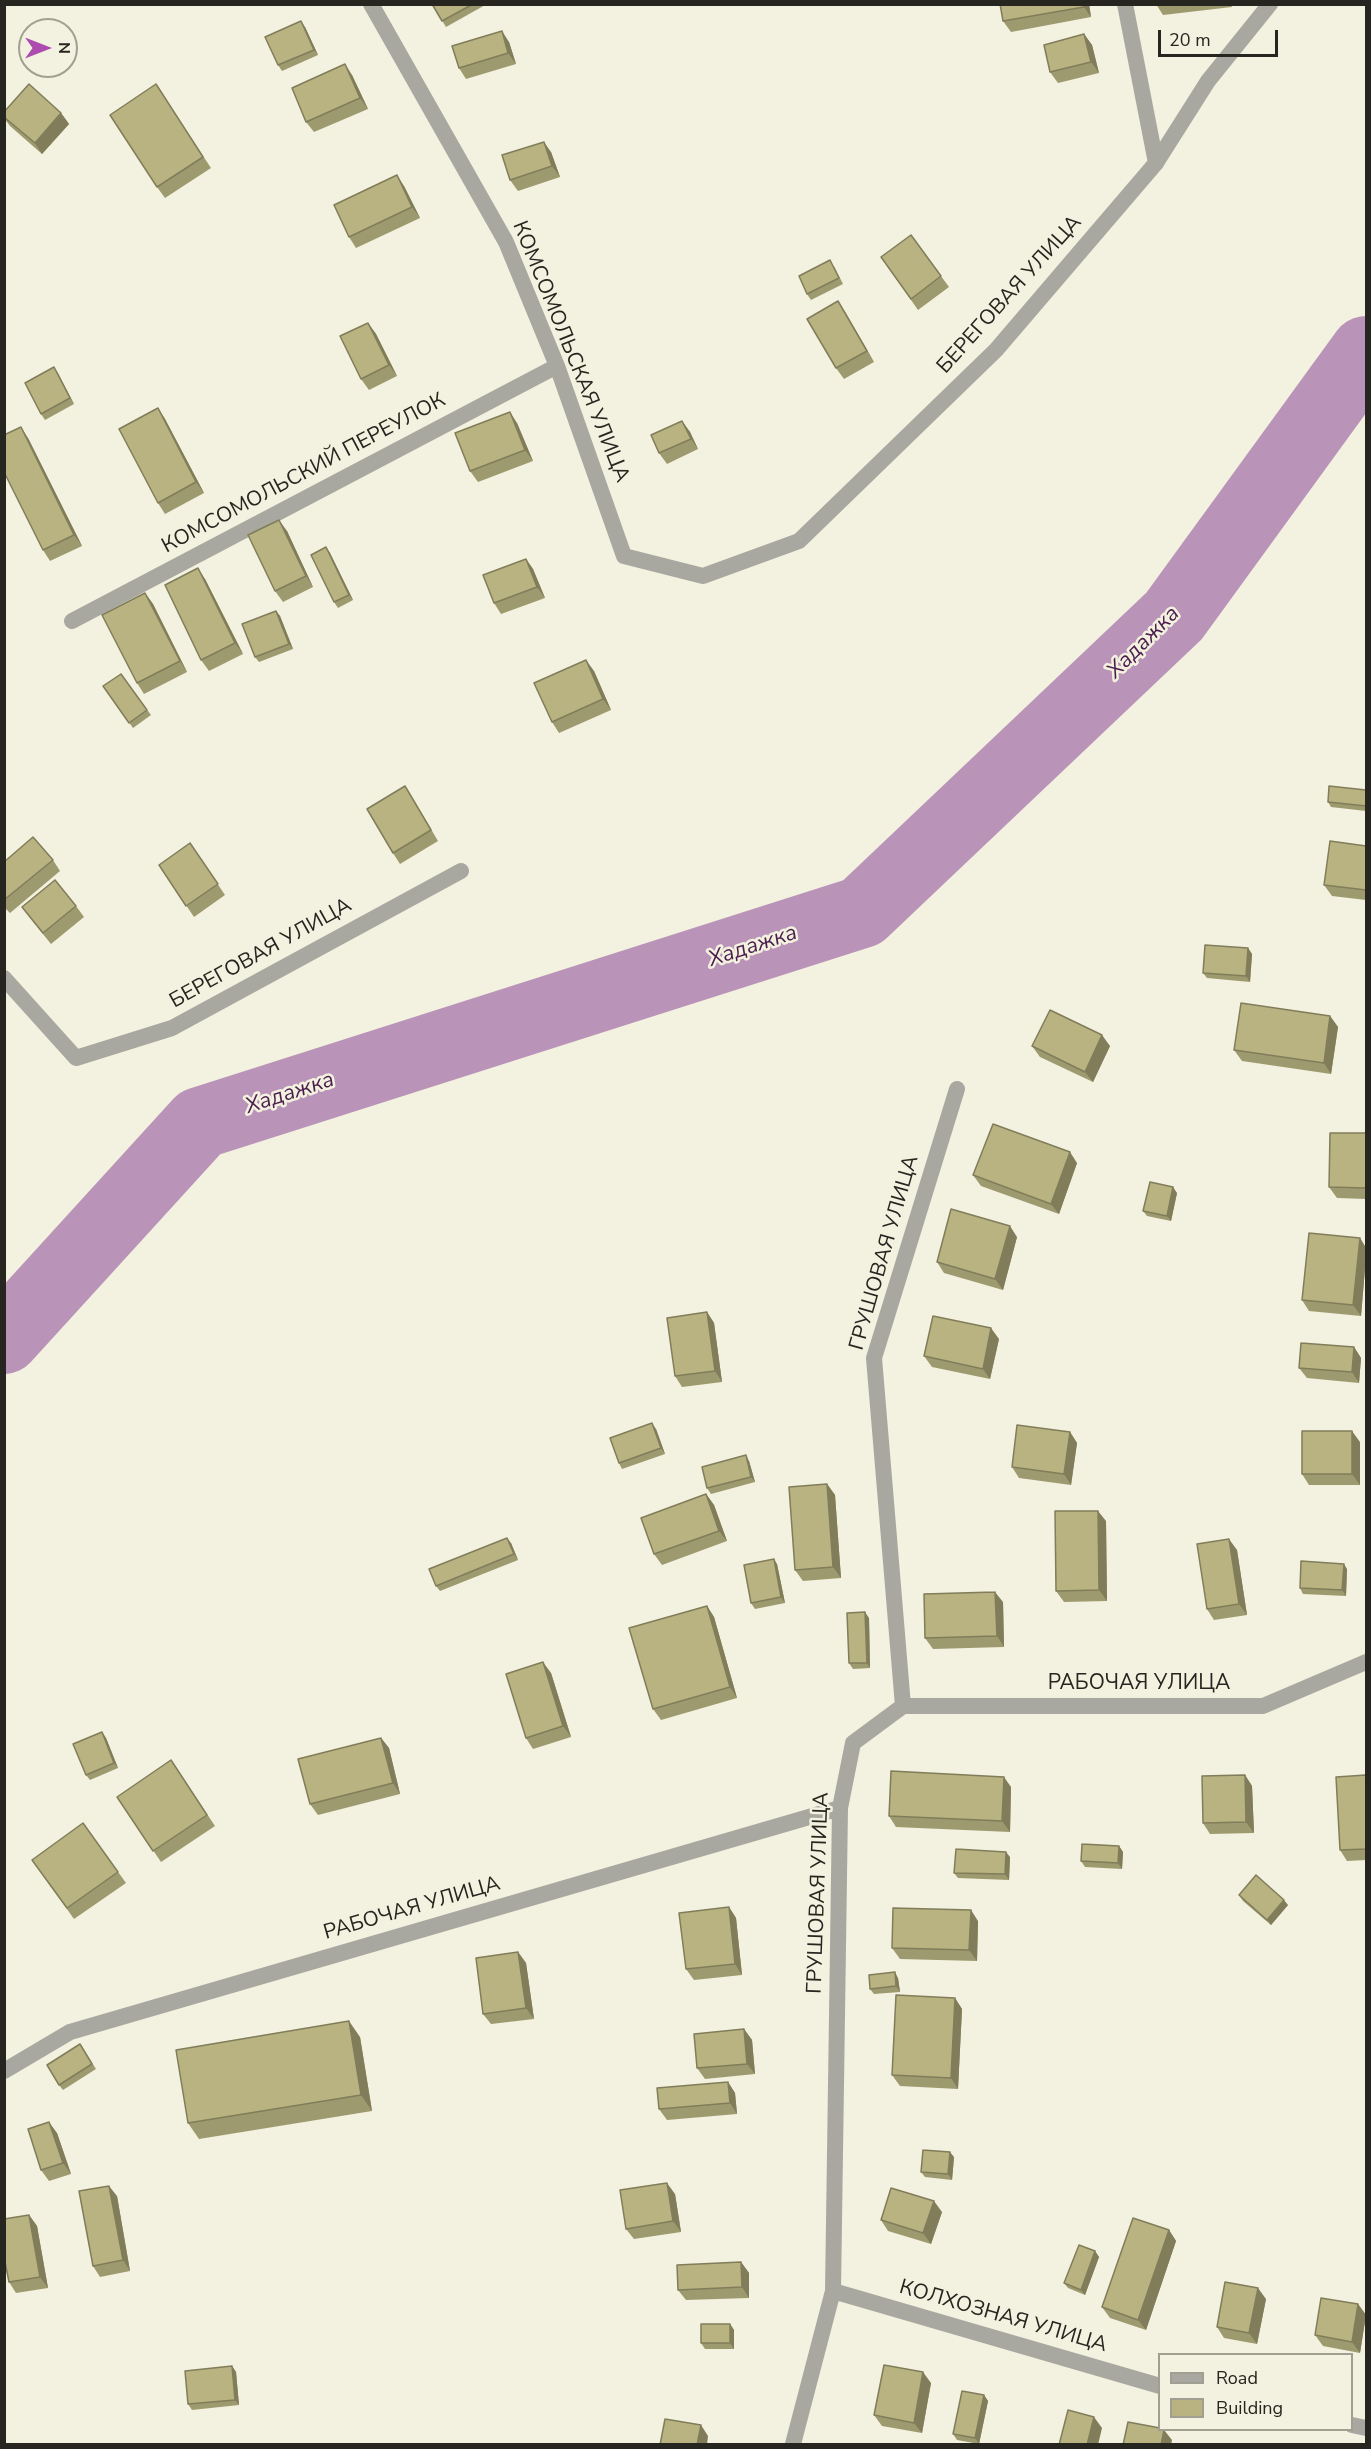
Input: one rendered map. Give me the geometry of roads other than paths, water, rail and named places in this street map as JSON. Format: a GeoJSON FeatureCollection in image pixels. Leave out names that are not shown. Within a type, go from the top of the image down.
{"type":"FeatureCollection","features":[{"type":"Feature","properties":{"kind":"street","name":"КОМСОМОЛЬСКАЯ УЛИЦА"},"geometry":{"type":"LineString","coordinates":[[371,4],[506,242],[556,366],[624,556],[703,576]]}},
{"type":"Feature","properties":{"kind":"street"},"geometry":{"type":"LineString","coordinates":[[1125,4],[1156,163]]}},
{"type":"Feature","properties":{"kind":"street","name":"БЕРЕГОВАЯ УЛИЦА"},"geometry":{"type":"LineString","coordinates":[[703,576],[799,541],[996,350],[1156,163],[1208,81],[1270,4]]}},
{"type":"Feature","properties":{"kind":"street","name":"КОМСОМОЛЬСКИЙ ПЕРЕУЛОК"},"geometry":{"type":"LineString","coordinates":[[72,621],[556,366]]}},
{"type":"Feature","properties":{"kind":"street","name":"БЕРЕГОВАЯ УЛИЦА"},"geometry":{"type":"LineString","coordinates":[[4,978],[76,1058],[172,1028],[461,871]]}},
{"type":"Feature","properties":{"kind":"street","name":"ГРУШОВАЯ УЛИЦА"},"geometry":{"type":"LineString","coordinates":[[793,2445],[833,2291],[840,1808],[853,1743],[903,1706],[874,1358],[957,1089]]}},
{"type":"Feature","properties":{"kind":"street","name":"РАБОЧАЯ УЛИЦА"},"geometry":{"type":"LineString","coordinates":[[903,1706],[1263,1706],[1366,1662]]}},
{"type":"Feature","properties":{"kind":"street","name":"РАБОЧАЯ УЛИЦА"},"geometry":{"type":"LineString","coordinates":[[4,2071],[70,2032],[840,1808]]}},
{"type":"Feature","properties":{"kind":"street","name":"КОЛХОЗНАЯ УЛИЦА"},"geometry":{"type":"LineString","coordinates":[[833,2291],[1158,2385]]}},
{"type":"Feature","properties":{"kind":"waterway","name":"Хадажка"},"geometry":{"type":"LineString","coordinates":[[4,1338],[200,1123],[862,912],[1174,616],[1366,352]]}}]}
